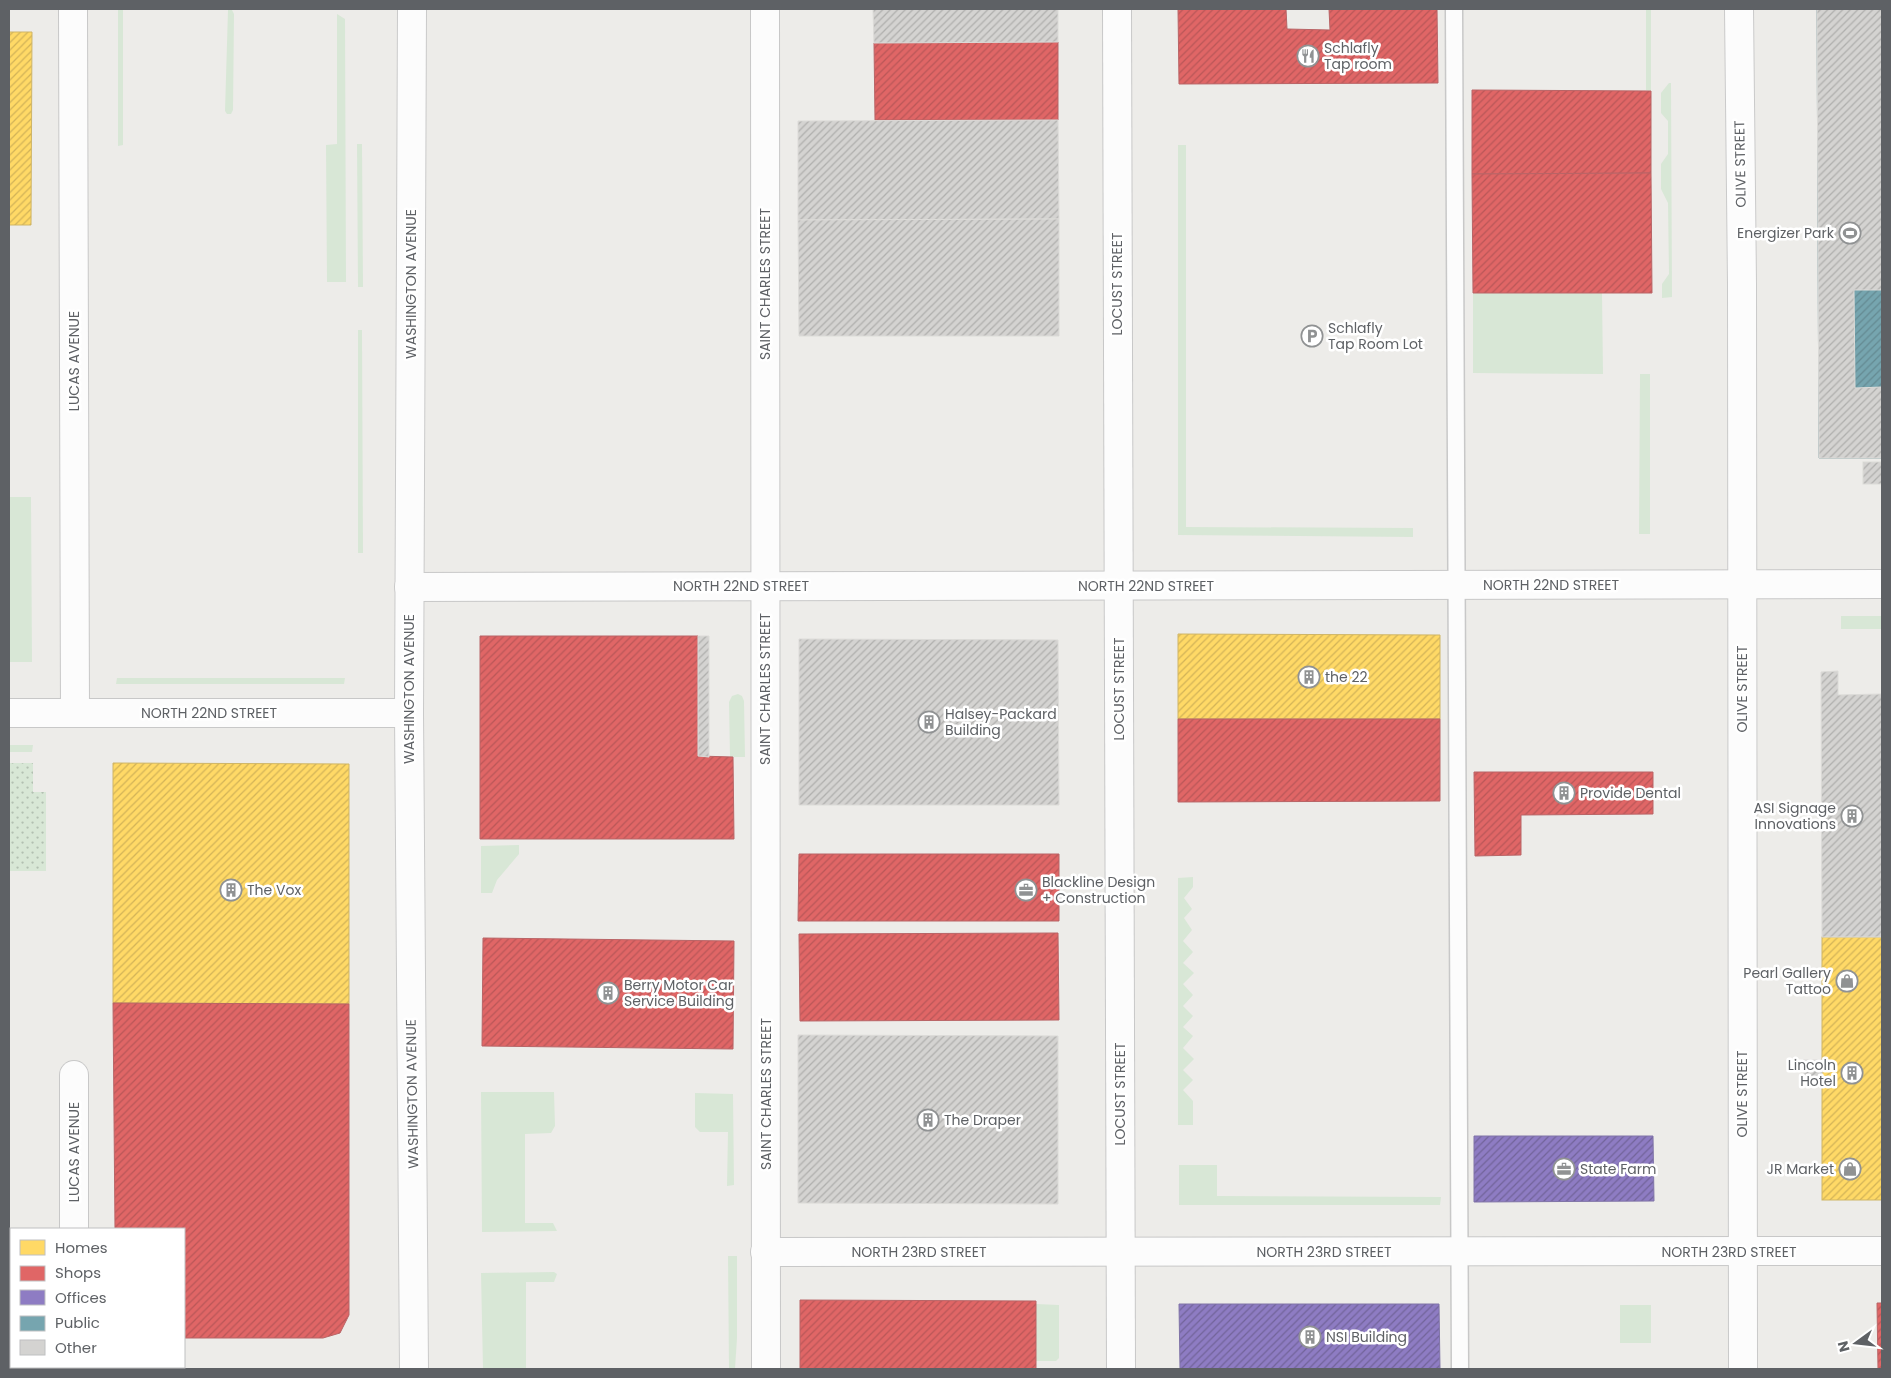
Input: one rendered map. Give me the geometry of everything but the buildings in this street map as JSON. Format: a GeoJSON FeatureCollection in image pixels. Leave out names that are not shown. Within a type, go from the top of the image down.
{"type":"FeatureCollection","features":[{"type":"Feature","properties":{"kind":"street","name":"LUCAS AVENUE"},"geometry":{"type":"LineString","coordinates":[[73,9],[75,713]]}},
{"type":"Feature","properties":{"kind":"street","name":"WASHINGTON AVENUE"},"geometry":{"type":"LineString","coordinates":[[412,9],[409,713],[414,1369]]}},
{"type":"Feature","properties":{"kind":"street","name":"SAINT CHARLES STREET"},"geometry":{"type":"LineString","coordinates":[[765,9],[766,1369]]}},
{"type":"Feature","properties":{"kind":"street","name":"LOCUST STREET"},"geometry":{"type":"LineString","coordinates":[[1117,9],[1121,1369]]}},
{"type":"Feature","properties":{"kind":"street","name":"OLIVE STREET"},"geometry":{"type":"LineString","coordinates":[[1739,9],[1743,1369]]}},
{"type":"Feature","properties":{"kind":"street","name":"NORTH 22ND STREET"},"geometry":{"type":"LineString","coordinates":[[409,587],[1882,584]]}},
{"type":"Feature","properties":{"kind":"street","name":"NORTH 22ND STREET"},"geometry":{"type":"LineString","coordinates":[[9,712],[409,713]]}},
{"type":"Feature","properties":{"kind":"street","name":"LUCAS AVENUE"},"geometry":{"type":"LineString","coordinates":[[74,1075],[74,1228]]}},
{"type":"Feature","properties":{"kind":"street","name":"NORTH 23RD STREET"},"geometry":{"type":"LineString","coordinates":[[766,1252],[1882,1251]]}},
{"type":"Feature","properties":{"kind":"lane"},"geometry":{"type":"LineString","coordinates":[[1454,9],[1460,1369]]}},
{"type":"Feature","properties":{"kind":"green space"},"geometry":{"type":"Polygon","coordinates":[[[118,9],[123,9],[123,145],[118,146],[118,9]]]}},
{"type":"Feature","properties":{"kind":"green space"},"geometry":{"type":"Polygon","coordinates":[[[1646,9],[1651,9],[1651,91],[1646,90],[1646,9]]]}},
{"type":"Feature","properties":{"kind":"green space"},"geometry":{"type":"Polygon","coordinates":[[[228,10],[232,10],[234,14],[233,110],[231,114],[227,114],[225,111],[228,10]]]}},
{"type":"Feature","properties":{"kind":"green space"},"geometry":{"type":"Polygon","coordinates":[[[337,14],[345,19],[346,282],[327,282],[326,145],[337,144],[337,14]]]}},
{"type":"Feature","properties":{"kind":"green space"},"geometry":{"type":"Polygon","coordinates":[[[1671,83],[1672,297],[1662,298],[1662,284],[1669,274],[1668,203],[1661,189],[1661,164],[1668,154],[1668,121],[1661,113],[1661,93],[1671,83]]]}},
{"type":"Feature","properties":{"kind":"green space"},"geometry":{"type":"Polygon","coordinates":[[[357,144],[362,144],[363,287],[358,287],[357,144]]]}},
{"type":"Feature","properties":{"kind":"green space"},"geometry":{"type":"Polygon","coordinates":[[[1178,145],[1186,145],[1186,527],[1413,528],[1413,537],[1178,535],[1178,145]]]}},
{"type":"Feature","properties":{"kind":"green space"},"geometry":{"type":"Polygon","coordinates":[[[1473,293],[1602,293],[1603,374],[1473,373],[1473,293]]]}},
{"type":"Feature","properties":{"kind":"green space"},"geometry":{"type":"Polygon","coordinates":[[[358,330],[362,330],[363,553],[358,553],[358,330]]]}},
{"type":"Feature","properties":{"kind":"green space"},"geometry":{"type":"Polygon","coordinates":[[[1640,374],[1650,374],[1650,534],[1639,534],[1640,374]]]}},
{"type":"Feature","properties":{"kind":"green space"},"geometry":{"type":"Polygon","coordinates":[[[9,497],[31,497],[32,662],[9,662],[9,497]]]}},
{"type":"Feature","properties":{"kind":"green space"},"geometry":{"type":"Polygon","coordinates":[[[1841,616],[1882,616],[1882,629],[1841,629],[1841,616]]]}},
{"type":"Feature","properties":{"kind":"green space"},"geometry":{"type":"Polygon","coordinates":[[[117,678],[345,678],[344,684],[116,684],[117,678]]]}},
{"type":"Feature","properties":{"kind":"green space"},"geometry":{"type":"Polygon","coordinates":[[[738,694],[742,696],[744,701],[745,757],[730,757],[729,702],[732,696],[738,694]]]}},
{"type":"Feature","properties":{"kind":"green space"},"geometry":{"type":"Polygon","coordinates":[[[9,745],[33,745],[32,752],[9,752],[9,745]]]}},
{"type":"Feature","properties":{"kind":"green space"},"geometry":{"type":"Polygon","coordinates":[[[9,763],[33,763],[33,792],[46,792],[46,871],[9,871],[9,763]]]}},
{"type":"Feature","properties":{"kind":"green space"},"geometry":{"type":"Polygon","coordinates":[[[519,845],[519,854],[497,880],[492,893],[481,893],[481,846],[519,845]]]}},
{"type":"Feature","properties":{"kind":"green space"},"geometry":{"type":"Polygon","coordinates":[[[1193,877],[1193,887],[1184,898],[1192,909],[1184,918],[1192,930],[1183,941],[1193,952],[1183,963],[1194,973],[1183,984],[1193,995],[1183,1006],[1193,1016],[1183,1027],[1193,1036],[1183,1048],[1194,1059],[1183,1070],[1193,1080],[1183,1090],[1193,1101],[1193,1125],[1178,1125],[1178,878],[1193,877]]]}},
{"type":"Feature","properties":{"kind":"green space"},"geometry":{"type":"Polygon","coordinates":[[[481,1092],[554,1092],[555,1126],[551,1133],[525,1134],[525,1223],[553,1223],[557,1231],[482,1232],[481,1092]]]}},
{"type":"Feature","properties":{"kind":"green space"},"geometry":{"type":"Polygon","coordinates":[[[695,1093],[733,1094],[734,1185],[727,1186],[728,1132],[700,1132],[695,1127],[695,1093]]]}},
{"type":"Feature","properties":{"kind":"green space"},"geometry":{"type":"Polygon","coordinates":[[[1179,1165],[1217,1165],[1217,1196],[1441,1197],[1440,1205],[1179,1205],[1179,1165]]]}},
{"type":"Feature","properties":{"kind":"green space"},"geometry":{"type":"Polygon","coordinates":[[[728,1256],[737,1256],[735,1369],[729,1369],[728,1256]]]}},
{"type":"Feature","properties":{"kind":"green space"},"geometry":{"type":"Polygon","coordinates":[[[554,1272],[557,1274],[554,1282],[526,1282],[526,1369],[483,1369],[481,1273],[554,1272]]]}},
{"type":"Feature","properties":{"kind":"green space"},"geometry":{"type":"Polygon","coordinates":[[[1036,1304],[1059,1305],[1059,1358],[1056,1361],[1036,1361],[1036,1304]]]}},
{"type":"Feature","properties":{"kind":"green space"},"geometry":{"type":"Polygon","coordinates":[[[1620,1305],[1651,1305],[1651,1343],[1620,1343],[1620,1305]]]}},
{"type":"Feature","properties":{"kind":"place","name":"Schlafly Tap room"},"geometry":{"type":"Point","coordinates":[1308,56]}},
{"type":"Feature","properties":{"kind":"place","name":"Energizer Park"},"geometry":{"type":"Point","coordinates":[1850,233]}},
{"type":"Feature","properties":{"kind":"place","name":"Schlafly Tap Room Lot"},"geometry":{"type":"Point","coordinates":[1312,336]}},
{"type":"Feature","properties":{"kind":"place","name":"the 22"},"geometry":{"type":"Point","coordinates":[1309,677]}},
{"type":"Feature","properties":{"kind":"place","name":"Halsey-Packard Building"},"geometry":{"type":"Point","coordinates":[929,722]}},
{"type":"Feature","properties":{"kind":"place","name":"Provide Dental"},"geometry":{"type":"Point","coordinates":[1564,793]}},
{"type":"Feature","properties":{"kind":"place","name":"ASI Signage Innovations"},"geometry":{"type":"Point","coordinates":[1852,816]}},
{"type":"Feature","properties":{"kind":"place","name":"The Vox"},"geometry":{"type":"Point","coordinates":[231,890]}},
{"type":"Feature","properties":{"kind":"place","name":"Blackline Design + Construction"},"geometry":{"type":"Point","coordinates":[1026,890]}},
{"type":"Feature","properties":{"kind":"place","name":"Pearl Gallery Tattoo"},"geometry":{"type":"Point","coordinates":[1847,981]}},
{"type":"Feature","properties":{"kind":"place","name":"Berry Motor Car Service Building"},"geometry":{"type":"Point","coordinates":[608,993]}},
{"type":"Feature","properties":{"kind":"place","name":"Lincoln Hotel"},"geometry":{"type":"Point","coordinates":[1852,1073]}},
{"type":"Feature","properties":{"kind":"place","name":"The Draper"},"geometry":{"type":"Point","coordinates":[928,1120]}},
{"type":"Feature","properties":{"kind":"place","name":"State Farm"},"geometry":{"type":"Point","coordinates":[1564,1169]}},
{"type":"Feature","properties":{"kind":"place","name":"JR Market"},"geometry":{"type":"Point","coordinates":[1850,1169]}},
{"type":"Feature","properties":{"kind":"place","name":"NSI Building"},"geometry":{"type":"Point","coordinates":[1310,1337]}}]}
